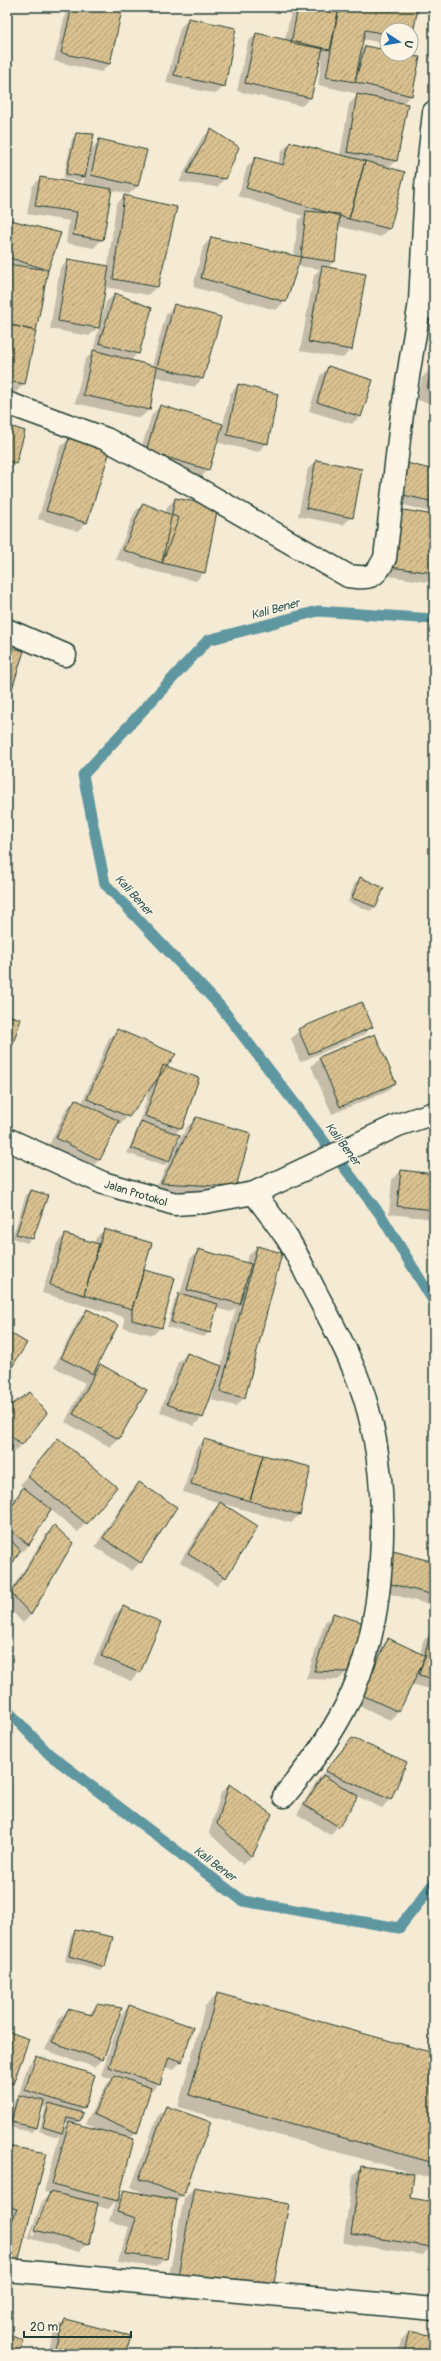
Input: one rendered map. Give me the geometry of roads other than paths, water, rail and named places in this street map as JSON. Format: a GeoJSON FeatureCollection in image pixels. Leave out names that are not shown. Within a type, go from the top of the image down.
{"type":"FeatureCollection","features":[{"type":"Feature","properties":{"kind":"street"},"geometry":{"type":"LineString","coordinates":[[7,403],[106,439],[193,486],[348,576],[366,578],[378,572],[385,558],[402,414],[427,305],[426,188],[434,112]]}},
{"type":"Feature","properties":{"kind":"street"},"geometry":{"type":"LineString","coordinates":[[7,630],[65,655]]}},
{"type":"Feature","properties":{"kind":"street","name":"Jalan Protokol"},"geometry":{"type":"LineString","coordinates":[[7,1139],[103,1183],[174,1204],[205,1202],[263,1189],[398,1125],[434,1114]]}},
{"type":"Feature","properties":{"kind":"street"},"geometry":{"type":"LineString","coordinates":[[263,1189],[343,1344],[364,1396],[379,1459],[382,1530],[378,1587],[369,1646],[352,1692],[316,1758],[284,1796]]}},
{"type":"Feature","properties":{"kind":"street"},"geometry":{"type":"LineString","coordinates":[[7,2270],[434,2309]]}},
{"type":"Feature","properties":{"kind":"waterway","name":"Kali Bener"},"geometry":{"type":"LineString","coordinates":[[434,619],[318,611],[208,640],[83,775],[105,884],[220,1006],[380,1214],[434,1302]]}},
{"type":"Feature","properties":{"kind":"waterway","name":"Kali Bener"},"geometry":{"type":"LineString","coordinates":[[7,1710],[49,1754],[243,1901],[399,1928],[434,1883]]}}]}
